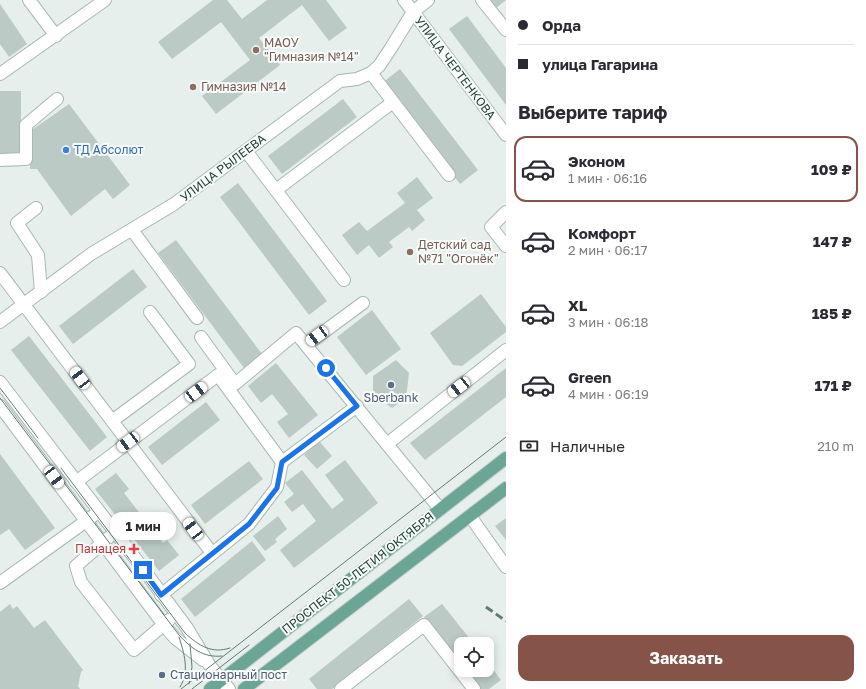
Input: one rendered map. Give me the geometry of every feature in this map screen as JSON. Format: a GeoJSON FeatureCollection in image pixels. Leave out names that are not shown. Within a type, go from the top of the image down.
{"type":"FeatureCollection","features":[{"type":"Feature","properties":{"kind":"main road","name":"ПРОСПЕКТ 50-ЛЕТИЯ ОКТЯБРЯ"},"geometry":{"type":"LineString","coordinates":[[210,689],[225,685],[440,509],[506,458]]}},
{"type":"Feature","properties":{"kind":"main road","name":"ПРОСПЕКТ 50-ЛЕТИЯ ОКТЯБРЯ"},"geometry":{"type":"LineString","coordinates":[[244,689],[506,488]]}},
{"type":"Feature","properties":{"kind":"street"},"geometry":{"type":"LineString","coordinates":[[29,0],[56,36]]}},
{"type":"Feature","properties":{"kind":"street"},"geometry":{"type":"LineString","coordinates":[[0,74],[105,0]]}},
{"type":"Feature","properties":{"kind":"street","name":"УЛИЦА ЧЕРТЕНКОВА"},"geometry":{"type":"LineString","coordinates":[[404,0],[506,135]]}},
{"type":"Feature","properties":{"kind":"street","name":"УЛИЦА РЫЛЕЕВА"},"geometry":{"type":"LineString","coordinates":[[0,322],[91,254],[174,204],[340,81],[357,79],[371,73],[383,60],[413,12],[428,0]]}},
{"type":"Feature","properties":{"kind":"street"},"geometry":{"type":"LineString","coordinates":[[482,0],[506,30]]}},
{"type":"Feature","properties":{"kind":"street"},"geometry":{"type":"LineString","coordinates":[[371,73],[449,175]]}},
{"type":"Feature","properties":{"kind":"street"},"geometry":{"type":"LineString","coordinates":[[0,160],[26,159],[26,125],[57,99]]}},
{"type":"Feature","properties":{"kind":"street"},"geometry":{"type":"LineString","coordinates":[[276,190],[393,102]]}},
{"type":"Feature","properties":{"kind":"street"},"geometry":{"type":"LineString","coordinates":[[246,151],[344,280]]}},
{"type":"Feature","properties":{"kind":"street"},"geometry":{"type":"LineString","coordinates":[[36,208],[17,223],[38,255],[41,292]]}},
{"type":"Feature","properties":{"kind":"street"},"geometry":{"type":"LineString","coordinates":[[506,212],[491,227],[506,246]]}},
{"type":"Feature","properties":{"kind":"street"},"geometry":{"type":"LineString","coordinates":[[132,230],[198,318]]}},
{"type":"Feature","properties":{"kind":"street"},"geometry":{"type":"LineString","coordinates":[[0,273],[212,553]]}},
{"type":"Feature","properties":{"kind":"street"},"geometry":{"type":"LineString","coordinates":[[306,345],[363,303]]}},
{"type":"Feature","properties":{"kind":"street"},"geometry":{"type":"LineString","coordinates":[[112,421],[189,364],[150,312]]}},
{"type":"Feature","properties":{"kind":"street"},"geometry":{"type":"LineString","coordinates":[[202,337],[235,384],[296,333],[440,509]]}},
{"type":"Feature","properties":{"kind":"street"},"geometry":{"type":"LineString","coordinates":[[387,444],[506,350]]}},
{"type":"Feature","properties":{"kind":"street"},"geometry":{"type":"LineString","coordinates":[[76,482],[218,375],[282,462]]}},
{"type":"Feature","properties":{"kind":"street"},"geometry":{"type":"LineString","coordinates":[[0,382],[187,628],[210,666],[225,685]]}},
{"type":"Feature","properties":{"kind":"street"},"geometry":{"type":"LineString","coordinates":[[0,406],[164,625],[175,638],[210,666]]}},
{"type":"Feature","properties":{"kind":"street"},"geometry":{"type":"LineString","coordinates":[[161,595],[249,524],[277,488],[282,462],[357,406]]}},
{"type":"Feature","properties":{"kind":"street"},"geometry":{"type":"LineString","coordinates":[[0,583],[99,511]]}},
{"type":"Feature","properties":{"kind":"street"},"geometry":{"type":"LineString","coordinates":[[470,516],[506,567]]}},
{"type":"Feature","properties":{"kind":"street"},"geometry":{"type":"LineString","coordinates":[[115,532],[76,566],[81,582],[134,650],[176,614]]}},
{"type":"Feature","properties":{"kind":"street"},"geometry":{"type":"LineString","coordinates":[[340,689],[424,625],[474,689]]}},
{"type":"Feature","properties":{"kind":"building","name":"МАОУ \"Гимназия №14\""},"geometry":{"type":"Polygon","coordinates":[[[213,0],[227,0],[242,19],[267,0],[326,0],[347,28],[329,41],[302,5],[259,38],[280,65],[216,114],[202,96],[250,60],[221,22],[172,59],[158,42],[213,0]]]}},
{"type":"Feature","properties":{"kind":"building"},"geometry":{"type":"Polygon","coordinates":[[[490,0],[506,0],[496,8],[490,0]]]}},
{"type":"Feature","properties":{"kind":"building"},"geometry":{"type":"Polygon","coordinates":[[[0,4],[27,44],[9,57],[0,44],[0,4]]]}},
{"type":"Feature","properties":{"kind":"building"},"geometry":{"type":"Polygon","coordinates":[[[467,16],[506,68],[506,105],[449,29],[467,16]]]}},
{"type":"Feature","properties":{"kind":"building"},"geometry":{"type":"Polygon","coordinates":[[[400,69],[478,170],[460,184],[382,83],[400,69]]]}},
{"type":"Feature","properties":{"kind":"building"},"geometry":{"type":"Polygon","coordinates":[[[0,91],[21,91],[21,154],[0,154],[0,91]]]}},
{"type":"Feature","properties":{"kind":"building"},"geometry":{"type":"Polygon","coordinates":[[[343,99],[357,117],[282,174],[268,156],[343,99]]]}},
{"type":"Feature","properties":{"kind":"building","name":"ТД Абсолют"},"geometry":{"type":"Polygon","coordinates":[[[69,104],[130,185],[113,199],[105,189],[71,216],[37,169],[30,169],[29,132],[69,104]]]}},
{"type":"Feature","properties":{"kind":"building"},"geometry":{"type":"Polygon","coordinates":[[[417,177],[433,198],[417,210],[425,220],[412,231],[409,227],[389,242],[393,247],[379,258],[369,245],[357,255],[342,235],[359,222],[367,231],[405,203],[397,193],[417,177]]]}},
{"type":"Feature","properties":{"kind":"building"},"geometry":{"type":"Polygon","coordinates":[[[238,183],[327,301],[309,315],[220,197],[238,183]]]}},
{"type":"Feature","properties":{"kind":"building"},"geometry":{"type":"Polygon","coordinates":[[[176,240],[265,358],[247,372],[158,253],[176,240]]]}},
{"type":"Feature","properties":{"kind":"building"},"geometry":{"type":"Polygon","coordinates":[[[133,269],[147,287],[73,344],[59,326],[133,269]]]}},
{"type":"Feature","properties":{"kind":"building"},"geometry":{"type":"Polygon","coordinates":[[[481,294],[506,327],[506,332],[462,366],[453,365],[430,333],[481,294]]]}},
{"type":"Feature","properties":{"kind":"building"},"geometry":{"type":"Polygon","coordinates":[[[372,310],[401,349],[366,375],[337,337],[372,310]]]}},
{"type":"Feature","properties":{"kind":"building"},"geometry":{"type":"Polygon","coordinates":[[[29,336],[107,437],[90,451],[11,350],[29,336]]]}},
{"type":"Feature","properties":{"kind":"building","name":"Sberbank"},"geometry":{"type":"Polygon","coordinates":[[[396,360],[409,373],[406,398],[392,408],[373,394],[373,376],[396,360]]]}},
{"type":"Feature","properties":{"kind":"building"},"geometry":{"type":"Polygon","coordinates":[[[276,363],[318,415],[289,438],[277,422],[288,414],[272,394],[261,403],[248,386],[276,363]]]}},
{"type":"Feature","properties":{"kind":"building"},"geometry":{"type":"Polygon","coordinates":[[[506,368],[506,397],[425,460],[410,443],[506,368]]]}},
{"type":"Feature","properties":{"kind":"building"},"geometry":{"type":"Polygon","coordinates":[[[206,402],[220,420],[162,465],[148,447],[206,402]]]}},
{"type":"Feature","properties":{"kind":"building"},"geometry":{"type":"Polygon","coordinates":[[[319,441],[332,456],[317,469],[304,455],[319,441]]]}},
{"type":"Feature","properties":{"kind":"building"},"geometry":{"type":"Polygon","coordinates":[[[0,454],[55,528],[25,550],[9,529],[0,535],[0,454]]]}},
{"type":"Feature","properties":{"kind":"building"},"geometry":{"type":"Polygon","coordinates":[[[345,460],[378,503],[294,568],[280,550],[316,521],[303,504],[292,512],[284,502],[294,494],[285,483],[302,470],[332,509],[344,500],[325,475],[345,460]]]}},
{"type":"Feature","properties":{"kind":"building"},"geometry":{"type":"Polygon","coordinates":[[[249,461],[263,479],[205,524],[191,505],[249,461]]]}},
{"type":"Feature","properties":{"kind":"building"},"geometry":{"type":"Polygon","coordinates":[[[116,473],[129,489],[124,493],[163,543],[167,540],[179,555],[159,571],[95,489],[116,473]]]}},
{"type":"Feature","properties":{"kind":"building"},"geometry":{"type":"Polygon","coordinates":[[[278,516],[287,529],[275,539],[277,542],[265,551],[253,536],[278,516]]]}},
{"type":"Feature","properties":{"kind":"building"},"geometry":{"type":"Polygon","coordinates":[[[506,518],[506,540],[495,526],[506,518]]]}},
{"type":"Feature","properties":{"kind":"building"},"geometry":{"type":"Polygon","coordinates":[[[252,541],[266,560],[195,617],[181,599],[252,541]]]}},
{"type":"Feature","properties":{"kind":"building"},"geometry":{"type":"Polygon","coordinates":[[[409,599],[423,616],[332,689],[317,689],[309,679],[409,599]]]}},
{"type":"Feature","properties":{"kind":"building"},"geometry":{"type":"Polygon","coordinates":[[[10,604],[13,609],[17,606],[34,628],[45,620],[83,670],[81,672],[78,686],[80,689],[0,689],[0,612],[10,604]]]}},
{"type":"Feature","properties":{"kind":"building"},"geometry":{"type":"Polygon","coordinates":[[[442,604],[468,637],[454,637],[454,655],[424,617],[442,604]]]}},
{"type":"Feature","properties":{"kind":"building"},"geometry":{"type":"Polygon","coordinates":[[[494,670],[501,680],[489,689],[480,689],[471,677],[494,677],[494,670]]]}},
{"type":"Feature","properties":{"kind":"tram line"},"geometry":{"type":"LineString","coordinates":[[0,388],[38,438]]}},
{"type":"Feature","properties":{"kind":"tram line"},"geometry":{"type":"LineString","coordinates":[[0,398],[179,635],[193,648],[203,654],[222,656]]}},
{"type":"Feature","properties":{"kind":"tram line"},"geometry":{"type":"LineString","coordinates":[[181,689],[506,437]]}},
{"type":"Feature","properties":{"kind":"tram line"},"geometry":{"type":"LineString","coordinates":[[61,468],[185,633],[195,642],[206,648],[217,650],[230,648]]}},
{"type":"Feature","properties":{"kind":"tram line"},"geometry":{"type":"LineString","coordinates":[[179,637],[185,662],[185,675],[180,687]]}},
{"type":"Feature","properties":{"kind":"tram line"},"geometry":{"type":"LineString","coordinates":[[189,684],[192,667],[190,644]]}},
{"type":"Feature","properties":{"kind":"tram line"},"geometry":{"type":"LineString","coordinates":[[192,689],[249,645]]}},
{"type":"Feature","properties":{"kind":"railway"},"geometry":{"type":"LineString","coordinates":[[486,607],[506,621]]}},
{"type":"Feature","properties":{"kind":"place","name":"МАОУ \"Гимназия №14\""},"geometry":{"type":"Point","coordinates":[256,50]}},
{"type":"Feature","properties":{"kind":"place","name":"Гимназия №14"},"geometry":{"type":"Point","coordinates":[193,87]}},
{"type":"Feature","properties":{"kind":"place","name":"ТД Абсолют"},"geometry":{"type":"Point","coordinates":[66,150]}},
{"type":"Feature","properties":{"kind":"place","name":"Детский сад №71 \"Огонёк\""},"geometry":{"type":"Point","coordinates":[410,252]}},
{"type":"Feature","properties":{"kind":"place","name":"Sberbank"},"geometry":{"type":"Point","coordinates":[391,385]}},
{"type":"Feature","properties":{"kind":"place","name":"Панацея"},"geometry":{"type":"Point","coordinates":[134,549]}},
{"type":"Feature","properties":{"kind":"place","name":"Стационарный пост"},"geometry":{"type":"Point","coordinates":[162,675]}},
{"type":"Feature","properties":{"kind":"route"},"geometry":{"type":"LineString","coordinates":[[143,570],[161,595],[249,524],[277,488],[282,462],[357,406],[326,368]]}}]}
